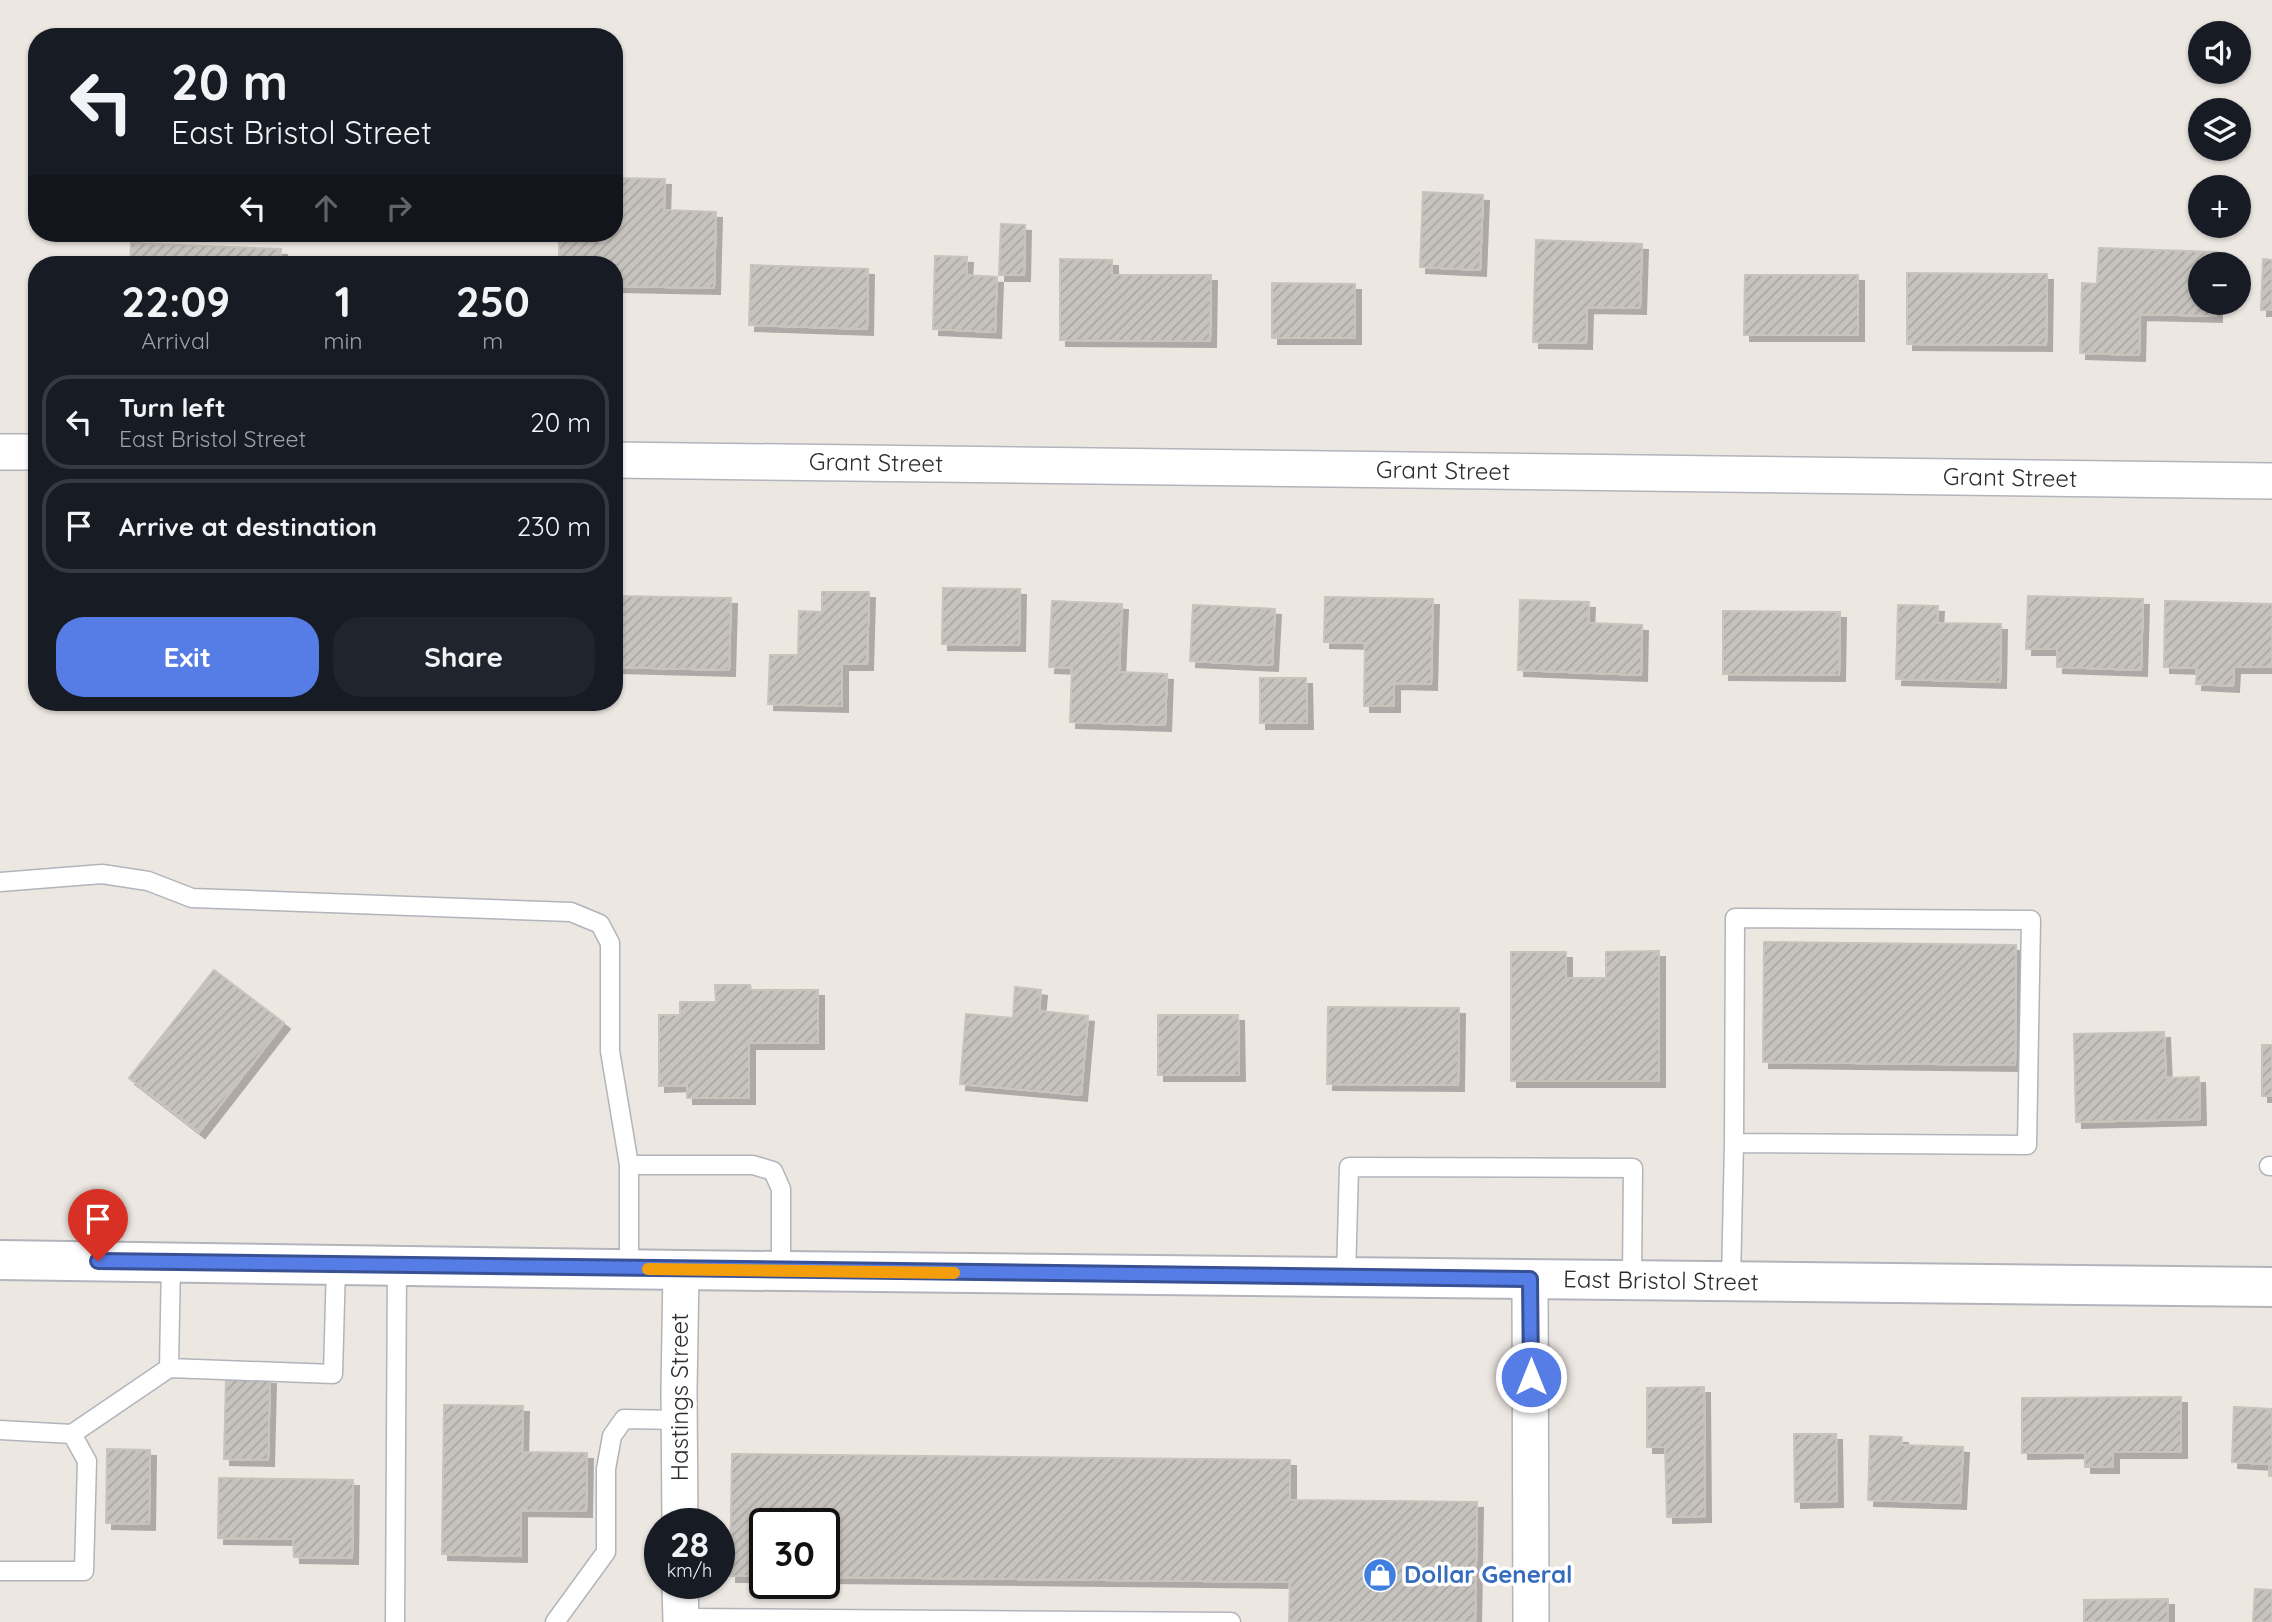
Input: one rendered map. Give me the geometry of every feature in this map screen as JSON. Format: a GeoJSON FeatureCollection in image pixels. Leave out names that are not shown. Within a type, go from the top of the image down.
{"type":"FeatureCollection","features":[{"type":"Feature","properties":{"kind":"main road","name":"East Bristol Street"},"geometry":{"type":"LineString","coordinates":[[0,1260],[2272,1287]]}},
{"type":"Feature","properties":{"kind":"street"},"geometry":{"type":"LineString","coordinates":[[0,452],[28,452]]}},
{"type":"Feature","properties":{"kind":"street","name":"Grant Street"},"geometry":{"type":"LineString","coordinates":[[623,460],[2272,481]]}},
{"type":"Feature","properties":{"kind":"street","name":"Hastings Street"},"geometry":{"type":"LineString","coordinates":[[680,1508],[681,1270]]}},
{"type":"Feature","properties":{"kind":"street"},"geometry":{"type":"LineString","coordinates":[[1530,1279],[1531,1622]]}},
{"type":"Feature","properties":{"kind":"lane"},"geometry":{"type":"LineString","coordinates":[[0,882],[102,874],[148,881],[192,898],[571,912],[600,924],[610,943],[610,1051],[629,1165],[629,1269]]}},
{"type":"Feature","properties":{"kind":"lane"},"geometry":{"type":"LineString","coordinates":[[1731,1281],[1735,918],[2031,920],[2027,1145],[1734,1143]]}},
{"type":"Feature","properties":{"kind":"lane"},"geometry":{"type":"LineString","coordinates":[[629,1165],[753,1165],[773,1171],[781,1189],[781,1271]]}},
{"type":"Feature","properties":{"kind":"lane"},"geometry":{"type":"LineString","coordinates":[[1346,1277],[1349,1167],[1633,1168],[1632,1280]]}},
{"type":"Feature","properties":{"kind":"lane"},"geometry":{"type":"LineString","coordinates":[[169,1368],[171,1262]]}},
{"type":"Feature","properties":{"kind":"lane"},"geometry":{"type":"LineString","coordinates":[[0,1430],[72,1433],[169,1368],[334,1374],[336,1265]]}},
{"type":"Feature","properties":{"kind":"lane"},"geometry":{"type":"LineString","coordinates":[[395,1622],[397,1265]]}},
{"type":"Feature","properties":{"kind":"lane"},"geometry":{"type":"LineString","coordinates":[[555,1622],[606,1552],[606,1469],[612,1436],[624,1419],[679,1420]]}},
{"type":"Feature","properties":{"kind":"lane"},"geometry":{"type":"LineString","coordinates":[[0,1571],[84,1571],[87,1461],[72,1433]]}},
{"type":"Feature","properties":{"kind":"lane"},"geometry":{"type":"LineString","coordinates":[[681,1608],[1231,1622]]}},
{"type":"Feature","properties":{"kind":"building"},"geometry":{"type":"Polygon","coordinates":[[[623,178],[665,179],[664,210],[716,212],[714,288],[623,286],[623,256],[559,256],[559,242],[623,242],[623,178]]]}},
{"type":"Feature","properties":{"kind":"building"},"geometry":{"type":"Polygon","coordinates":[[[1423,192],[1483,195],[1480,270],[1420,267],[1423,192]]]}},
{"type":"Feature","properties":{"kind":"building"},"geometry":{"type":"Polygon","coordinates":[[[1001,224],[1025,225],[1024,275],[999,275],[1001,224]]]}},
{"type":"Feature","properties":{"kind":"building"},"geometry":{"type":"Polygon","coordinates":[[[1536,240],[1642,244],[1640,308],[1587,307],[1586,343],[1533,342],[1536,240]]]}},
{"type":"Feature","properties":{"kind":"building"},"geometry":{"type":"Polygon","coordinates":[[[131,243],[281,249],[281,256],[130,256],[131,243]]]}},
{"type":"Feature","properties":{"kind":"building"},"geometry":{"type":"Polygon","coordinates":[[[2099,248],[2217,252],[2188,252],[2188,315],[2216,316],[2140,314],[2139,355],[2080,353],[2082,283],[2097,284],[2099,248]]]}},
{"type":"Feature","properties":{"kind":"building"},"geometry":{"type":"Polygon","coordinates":[[[935,256],[967,257],[966,275],[997,277],[995,332],[933,329],[935,256]]]}},
{"type":"Feature","properties":{"kind":"building"},"geometry":{"type":"Polygon","coordinates":[[[1060,259],[1112,260],[1112,275],[1211,275],[1210,341],[1060,340],[1060,259]]]}},
{"type":"Feature","properties":{"kind":"building"},"geometry":{"type":"Polygon","coordinates":[[[2263,259],[2272,260],[2272,310],[2261,310],[2263,259]]]}},
{"type":"Feature","properties":{"kind":"building"},"geometry":{"type":"Polygon","coordinates":[[[751,265],[868,269],[867,329],[749,325],[751,265]]]}},
{"type":"Feature","properties":{"kind":"building"},"geometry":{"type":"Polygon","coordinates":[[[1907,273],[2047,274],[2046,345],[1907,344],[1907,273]]]}},
{"type":"Feature","properties":{"kind":"building"},"geometry":{"type":"Polygon","coordinates":[[[1745,275],[1858,275],[1858,335],[1744,335],[1745,275]]]}},
{"type":"Feature","properties":{"kind":"building"},"geometry":{"type":"Polygon","coordinates":[[[1272,283],[1355,284],[1355,338],[1272,338],[1272,283]]]}},
{"type":"Feature","properties":{"kind":"building"},"geometry":{"type":"Polygon","coordinates":[[[943,588],[1020,589],[1019,645],[942,644],[943,588]]]}},
{"type":"Feature","properties":{"kind":"building"},"geometry":{"type":"Polygon","coordinates":[[[822,592],[869,592],[867,664],[842,664],[842,706],[768,704],[770,655],[798,655],[799,611],[822,612],[822,592]]]}},
{"type":"Feature","properties":{"kind":"building"},"geometry":{"type":"Polygon","coordinates":[[[623,596],[731,598],[729,670],[623,667],[623,596]]]}},
{"type":"Feature","properties":{"kind":"building"},"geometry":{"type":"Polygon","coordinates":[[[2028,596],[2143,599],[2141,670],[2057,667],[2057,649],[2026,649],[2028,596]]]}},
{"type":"Feature","properties":{"kind":"building"},"geometry":{"type":"Polygon","coordinates":[[[1325,597],[1433,599],[1431,684],[1394,683],[1394,706],[1364,706],[1365,643],[1324,642],[1325,597]]]}},
{"type":"Feature","properties":{"kind":"building"},"geometry":{"type":"Polygon","coordinates":[[[1520,600],[1589,602],[1588,623],[1642,625],[1641,675],[1518,670],[1520,600]]]}},
{"type":"Feature","properties":{"kind":"building"},"geometry":{"type":"Polygon","coordinates":[[[1052,601],[1122,604],[1119,672],[1167,674],[1165,725],[1070,722],[1072,668],[1049,667],[1052,601]]]}},
{"type":"Feature","properties":{"kind":"building"},"geometry":{"type":"Polygon","coordinates":[[[2165,601],[2272,604],[2272,667],[2234,667],[2233,686],[2196,684],[2197,668],[2164,667],[2165,601]]]}},
{"type":"Feature","properties":{"kind":"building"},"geometry":{"type":"Polygon","coordinates":[[[1193,605],[1275,609],[1272,665],[1190,661],[1193,605]]]}},
{"type":"Feature","properties":{"kind":"building"},"geometry":{"type":"Polygon","coordinates":[[[1898,605],[1938,606],[1937,623],[2001,624],[2000,682],[1896,679],[1898,605]]]}},
{"type":"Feature","properties":{"kind":"building"},"geometry":{"type":"Polygon","coordinates":[[[1723,611],[1840,612],[1839,675],[1723,674],[1723,611]]]}},
{"type":"Feature","properties":{"kind":"building"},"geometry":{"type":"Polygon","coordinates":[[[1260,678],[1306,678],[1307,723],[1260,723],[1260,678]]]}},
{"type":"Feature","properties":{"kind":"building"},"geometry":{"type":"Polygon","coordinates":[[[1764,942],[2016,945],[2015,1065],[1763,1062],[1764,942]]]}},
{"type":"Feature","properties":{"kind":"building"},"geometry":{"type":"Polygon","coordinates":[[[1659,951],[1659,1081],[1511,1081],[1511,952],[1566,952],[1566,978],[1606,978],[1606,952],[1659,951]]]}},
{"type":"Feature","properties":{"kind":"building"},"geometry":{"type":"Polygon","coordinates":[[[214,970],[284,1023],[199,1132],[129,1078],[214,970]]]}},
{"type":"Feature","properties":{"kind":"building"},"geometry":{"type":"Polygon","coordinates":[[[715,985],[750,985],[751,990],[818,990],[818,1043],[749,1043],[749,1098],[687,1098],[687,1085],[659,1086],[659,1015],[680,1015],[680,1002],[716,1002],[715,985]]]}},
{"type":"Feature","properties":{"kind":"building"},"geometry":{"type":"Polygon","coordinates":[[[1015,987],[1041,990],[1039,1011],[1088,1016],[1081,1095],[960,1084],[966,1014],[1013,1018],[1015,987]]]}},
{"type":"Feature","properties":{"kind":"building"},"geometry":{"type":"Polygon","coordinates":[[[1328,1007],[1459,1008],[1458,1085],[1327,1084],[1328,1007]]]}},
{"type":"Feature","properties":{"kind":"building"},"geometry":{"type":"Polygon","coordinates":[[[1158,1015],[1238,1015],[1239,1075],[1158,1075],[1158,1015]]]}},
{"type":"Feature","properties":{"kind":"building"},"geometry":{"type":"Polygon","coordinates":[[[2164,1032],[2166,1078],[2199,1077],[2200,1119],[2076,1122],[2074,1034],[2164,1032]]]}},
{"type":"Feature","properties":{"kind":"building"},"geometry":{"type":"Polygon","coordinates":[[[2262,1045],[2272,1045],[2272,1096],[2262,1096],[2262,1045]]]}},
{"type":"Feature","properties":{"kind":"building"},"geometry":{"type":"Polygon","coordinates":[[[226,1377],[270,1378],[268,1460],[224,1459],[226,1377]]]}},
{"type":"Feature","properties":{"kind":"building"},"geometry":{"type":"Polygon","coordinates":[[[1704,1387],[1705,1516],[1667,1517],[1665,1447],[1647,1447],[1647,1388],[1704,1387]]]}},
{"type":"Feature","properties":{"kind":"building"},"geometry":{"type":"Polygon","coordinates":[[[2181,1397],[2181,1452],[2113,1452],[2113,1467],[2085,1467],[2085,1452],[2022,1453],[2022,1398],[2181,1397]]]}},
{"type":"Feature","properties":{"kind":"building"},"geometry":{"type":"Polygon","coordinates":[[[444,1405],[523,1406],[522,1452],[587,1453],[586,1511],[521,1510],[521,1556],[442,1554],[444,1405]]]}},
{"type":"Feature","properties":{"kind":"building"},"geometry":{"type":"Polygon","coordinates":[[[2234,1407],[2272,1409],[2272,1476],[2269,1476],[2269,1464],[2232,1462],[2234,1407]]]}},
{"type":"Feature","properties":{"kind":"building"},"geometry":{"type":"Polygon","coordinates":[[[1794,1434],[1836,1434],[1837,1501],[1795,1502],[1794,1434]]]}},
{"type":"Feature","properties":{"kind":"building"},"geometry":{"type":"Polygon","coordinates":[[[1870,1436],[1902,1437],[1901,1445],[1963,1447],[1960,1503],[1868,1500],[1870,1436]]]}},
{"type":"Feature","properties":{"kind":"building"},"geometry":{"type":"Polygon","coordinates":[[[107,1449],[150,1450],[149,1524],[106,1523],[107,1449]]]}},
{"type":"Feature","properties":{"kind":"building"},"geometry":{"type":"Polygon","coordinates":[[[732,1454],[1290,1460],[1290,1500],[1477,1502],[1475,1622],[1289,1622],[1290,1582],[840,1577],[840,1508],[749,1508],[749,1576],[735,1576],[735,1508],[731,1508],[732,1454]]]}},
{"type":"Feature","properties":{"kind":"building"},"geometry":{"type":"Polygon","coordinates":[[[219,1478],[353,1480],[352,1558],[294,1557],[293,1539],[218,1538],[219,1478]]]}},
{"type":"Feature","properties":{"kind":"building"},"geometry":{"type":"Polygon","coordinates":[[[2255,1589],[2272,1590],[2272,1622],[2253,1622],[2255,1589]]]}},
{"type":"Feature","properties":{"kind":"building"},"geometry":{"type":"Polygon","coordinates":[[[2168,1599],[2168,1622],[2084,1622],[2084,1600],[2168,1599]]]}},
{"type":"Feature","properties":{"kind":"slow traffic"},"geometry":{"type":"LineString","coordinates":[[648,1269],[954,1273]]}},
{"type":"Feature","properties":{"kind":"place","name":"Dollar General"},"geometry":{"type":"Point","coordinates":[1380,1575]}},
{"type":"Feature","properties":{"kind":"route"},"geometry":{"type":"LineString","coordinates":[[98,1261],[1530,1279],[1531,1377]]}}]}
